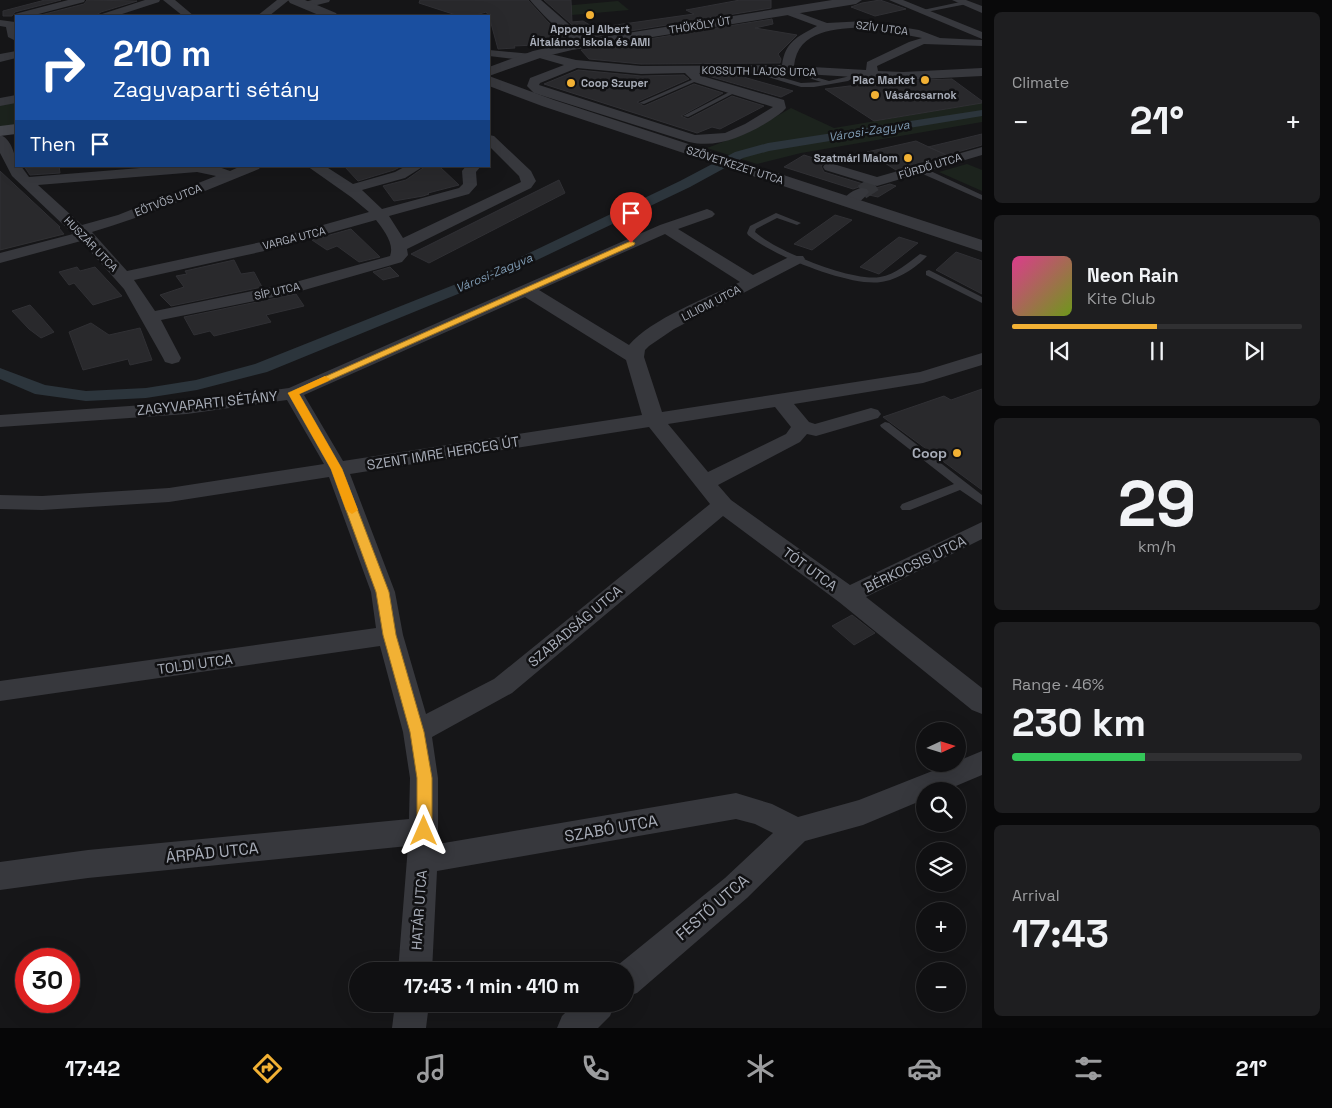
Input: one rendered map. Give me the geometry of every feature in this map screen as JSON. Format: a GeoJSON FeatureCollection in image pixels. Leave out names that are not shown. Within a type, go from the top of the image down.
{"type":"FeatureCollection","features":[{"type":"Feature","properties":{"kind":"main road"},"geometry":{"type":"LineString","coordinates":[[0,131],[15,130]]}},
{"type":"Feature","properties":{"kind":"street"},"geometry":{"type":"LineString","coordinates":[[30,15],[80,0]]}},
{"type":"Feature","properties":{"kind":"street"},"geometry":{"type":"LineString","coordinates":[[109,15],[155,0]]}},
{"type":"Feature","properties":{"kind":"street"},"geometry":{"type":"LineString","coordinates":[[168,0],[186,14]]}},
{"type":"Feature","properties":{"kind":"street"},"geometry":{"type":"LineString","coordinates":[[263,15],[284,0]]}},
{"type":"Feature","properties":{"kind":"street"},"geometry":{"type":"LineString","coordinates":[[535,0],[572,35],[584,43]]}},
{"type":"Feature","properties":{"kind":"street","name":"THÖKÖLY ÚT"},"geometry":{"type":"LineString","coordinates":[[490,72],[534,56],[584,43],[856,0]]}},
{"type":"Feature","properties":{"kind":"street"},"geometry":{"type":"LineString","coordinates":[[894,0],[982,36]]}},
{"type":"Feature","properties":{"kind":"street"},"geometry":{"type":"LineString","coordinates":[[311,1],[330,15]]}},
{"type":"Feature","properties":{"kind":"street"},"geometry":{"type":"LineString","coordinates":[[961,2],[982,10]]}},
{"type":"Feature","properties":{"kind":"street","name":"SZÍV UTCA"},"geometry":{"type":"LineString","coordinates":[[786,11],[826,26],[865,24],[919,33],[936,40]]}},
{"type":"Feature","properties":{"kind":"street"},"geometry":{"type":"LineString","coordinates":[[170,15],[186,14]]}},
{"type":"Feature","properties":{"kind":"street"},"geometry":{"type":"LineString","coordinates":[[0,19],[13,20],[12,34],[15,37]]}},
{"type":"Feature","properties":{"kind":"street","name":"SZÍV UTCA"},"geometry":{"type":"LineString","coordinates":[[788,69],[790,52],[804,38],[826,26]]}},
{"type":"Feature","properties":{"kind":"street"},"geometry":{"type":"LineString","coordinates":[[873,75],[871,65],[913,44],[936,40],[982,43]]}},
{"type":"Feature","properties":{"kind":"street","name":"KOSSUTH LAJOS UTCA"},"geometry":{"type":"LineString","coordinates":[[490,53],[534,56],[576,64],[653,70],[788,69],[903,76],[982,72]]}},
{"type":"Feature","properties":{"kind":"street"},"geometry":{"type":"LineString","coordinates":[[0,58],[15,55]]}},
{"type":"Feature","properties":{"kind":"street","name":"SZÖVETKEZET UTCA"},"geometry":{"type":"LineString","coordinates":[[576,64],[534,81],[533,86],[538,90],[694,139],[720,140],[735,135],[780,108],[779,103],[698,79],[686,69]]}},
{"type":"Feature","properties":{"kind":"street"},"geometry":{"type":"LineString","coordinates":[[635,82],[653,70]]}},
{"type":"Feature","properties":{"kind":"street","name":"SZÖVETKEZET UTCA"},"geometry":{"type":"LineString","coordinates":[[490,82],[752,171],[855,197],[982,246]]}},
{"type":"Feature","properties":{"kind":"street"},"geometry":{"type":"LineString","coordinates":[[0,102],[15,99]]}},
{"type":"Feature","properties":{"kind":"street","name":"HUSZÁR UTCA"},"geometry":{"type":"LineString","coordinates":[[0,139],[15,166]]}},
{"type":"Feature","properties":{"kind":"street"},"geometry":{"type":"LineString","coordinates":[[316,167],[352,189],[380,213],[400,250],[526,185],[529,180],[526,174],[490,141]]}},
{"type":"Feature","properties":{"kind":"street","name":"FÜRDŐ UTCA"},"geometry":{"type":"LineString","coordinates":[[830,167],[877,182],[982,151]]}},
{"type":"Feature","properties":{"kind":"street"},"geometry":{"type":"LineString","coordinates":[[490,162],[507,156]]}},
{"type":"Feature","properties":{"kind":"street","name":"HUSZÁR UTCA"},"geometry":{"type":"LineString","coordinates":[[15,167],[21,177],[83,232],[123,277],[150,317],[172,358]]}},
{"type":"Feature","properties":{"kind":"street"},"geometry":{"type":"LineString","coordinates":[[21,177],[50,167]]}},
{"type":"Feature","properties":{"kind":"street","name":"EÖTVÖS UTCA"},"geometry":{"type":"LineString","coordinates":[[0,258],[122,218],[252,167]]}},
{"type":"Feature","properties":{"kind":"street"},"geometry":{"type":"LineString","coordinates":[[352,189],[400,175],[415,167]]}},
{"type":"Feature","properties":{"kind":"street","name":"VARGA UTCA"},"geometry":{"type":"LineString","coordinates":[[123,277],[269,245],[464,191],[470,185],[469,171],[473,167]]}},
{"type":"Feature","properties":{"kind":"street"},"geometry":{"type":"LineString","coordinates":[[21,177],[197,168],[210,169],[232,176]]}},
{"type":"Feature","properties":{"kind":"street","name":"ZAGYVAPARTI SÉTÁNY"},"geometry":{"type":"LineString","coordinates":[[0,421],[187,408],[293,393],[666,228],[708,214]]}},
{"type":"Feature","properties":{"kind":"street"},"geometry":{"type":"LineString","coordinates":[[666,228],[752,282]]}},
{"type":"Feature","properties":{"kind":"street","name":"SÍP UTCA"},"geometry":{"type":"LineString","coordinates":[[150,317],[294,288],[396,259],[400,250]]}},
{"type":"Feature","properties":{"kind":"street","name":"LILIOM UTCA"},"geometry":{"type":"LineString","coordinates":[[635,357],[636,349],[642,342],[668,325],[798,259]]}},
{"type":"Feature","properties":{"kind":"street"},"geometry":{"type":"LineString","coordinates":[[526,289],[635,357],[654,420]]}},
{"type":"Feature","properties":{"kind":"street","name":"SZENT IMRE HERCEG ÚT"},"geometry":{"type":"LineString","coordinates":[[0,502],[42,503],[169,495],[884,384],[923,377],[982,359]]}},
{"type":"Feature","properties":{"kind":"street","name":"HATÁR UTCA"},"geometry":{"type":"LineString","coordinates":[[293,393],[337,469],[383,592],[390,635],[417,732],[424,778],[423,845],[416,962]]}},
{"type":"Feature","properties":{"kind":"street"},"geometry":{"type":"LineString","coordinates":[[779,400],[802,427],[816,430],[878,419]]}},
{"type":"Feature","properties":{"kind":"street","name":"TÓT UTCA"},"geometry":{"type":"LineString","coordinates":[[654,420],[722,504],[848,596],[982,703]]}},
{"type":"Feature","properties":{"kind":"street"},"geometry":{"type":"LineString","coordinates":[[706,482],[793,438],[802,427]]}},
{"type":"Feature","properties":{"kind":"street","name":"SZABADSÁG UTCA"},"geometry":{"type":"LineString","coordinates":[[417,732],[503,686],[722,504]]}},
{"type":"Feature","properties":{"kind":"street","name":"BÉRKOCSIS UTCA"},"geometry":{"type":"LineString","coordinates":[[848,596],[982,530]]}},
{"type":"Feature","properties":{"kind":"street","name":"TOLDI UTCA"},"geometry":{"type":"LineString","coordinates":[[0,691],[390,635]]}},
{"type":"Feature","properties":{"kind":"street"},"geometry":{"type":"LineString","coordinates":[[796,831],[863,812],[982,763]]}},
{"type":"Feature","properties":{"kind":"street","name":"SZABÓ UTCA"},"geometry":{"type":"LineString","coordinates":[[423,845],[736,806],[762,814],[796,831]]}},
{"type":"Feature","properties":{"kind":"street","name":"FESTŐ UTCA"},"geometry":{"type":"LineString","coordinates":[[634,973],[736,888],[796,831]]}},
{"type":"Feature","properties":{"kind":"street","name":"ÁRPÁD UTCA"},"geometry":{"type":"LineString","coordinates":[[0,876],[88,864],[423,845]]}},
{"type":"Feature","properties":{"kind":"street"},"geometry":{"type":"LineString","coordinates":[[409,1028],[411,1012]]}},
{"type":"Feature","properties":{"kind":"street"},"geometry":{"type":"LineString","coordinates":[[574,1028],[590,1012]]}},
{"type":"Feature","properties":{"kind":"lane"},"geometry":{"type":"LineString","coordinates":[[921,11],[961,2]]}},
{"type":"Feature","properties":{"kind":"lane"},"geometry":{"type":"LineString","coordinates":[[744,69],[801,85],[828,83],[848,79],[856,74]]}},
{"type":"Feature","properties":{"kind":"lane"},"geometry":{"type":"LineString","coordinates":[[788,69],[828,83]]}},
{"type":"Feature","properties":{"kind":"lane"},"geometry":{"type":"LineString","coordinates":[[642,103],[698,79]]}},
{"type":"Feature","properties":{"kind":"lane"},"geometry":{"type":"LineString","coordinates":[[686,116],[737,90]]}},
{"type":"Feature","properties":{"kind":"lane"},"geometry":{"type":"LineString","coordinates":[[919,170],[982,198]]}},
{"type":"Feature","properties":{"kind":"lane"},"geometry":{"type":"LineString","coordinates":[[797,223],[776,215],[753,228],[751,233],[756,240],[798,259],[860,280],[878,281],[892,277],[923,256]]}},
{"type":"Feature","properties":{"kind":"lane"},"geometry":{"type":"LineString","coordinates":[[929,273],[982,300]]}},
{"type":"Feature","properties":{"kind":"lane"},"geometry":{"type":"LineString","coordinates":[[878,419],[982,501]]}},
{"type":"Feature","properties":{"kind":"lane"},"geometry":{"type":"LineString","coordinates":[[906,507],[962,486]]}},
{"type":"Feature","properties":{"kind":"shaded area"},"geometry":{"type":"Polygon","coordinates":[[[618,1],[629,10],[572,15],[563,6],[618,1]]]}},
{"type":"Feature","properties":{"kind":"shaded area"},"geometry":{"type":"Polygon","coordinates":[[[15,99],[15,129],[0,131],[0,102],[15,99]]]}},
{"type":"Feature","properties":{"kind":"shaded area"},"geometry":{"type":"Polygon","coordinates":[[[982,103],[982,122],[801,153],[757,164],[707,148],[749,132],[791,108],[834,128],[982,103]]]}},
{"type":"Feature","properties":{"kind":"shaded area"},"geometry":{"type":"Polygon","coordinates":[[[967,164],[982,170],[982,191],[939,172],[967,164]]]}},
{"type":"Feature","properties":{"kind":"building"},"geometry":{"type":"Polygon","coordinates":[[[45,0],[61,0],[15,12],[12,16],[3,16],[3,11],[45,0]]]}},
{"type":"Feature","properties":{"kind":"building"},"geometry":{"type":"Polygon","coordinates":[[[87,0],[137,1],[96,15],[41,15],[84,4],[87,0]]]}},
{"type":"Feature","properties":{"kind":"building"},"geometry":{"type":"Polygon","coordinates":[[[420,0],[528,0],[566,38],[532,41],[535,45],[498,49],[490,15],[486,12],[476,15],[456,15],[419,3],[420,0]]]}},
{"type":"Feature","properties":{"kind":"building"},"geometry":{"type":"Polygon","coordinates":[[[544,0],[571,0],[572,22],[583,21],[595,28],[694,14],[686,10],[740,0],[771,0],[771,8],[587,38],[544,0]]]}},
{"type":"Feature","properties":{"kind":"building"},"geometry":{"type":"Polygon","coordinates":[[[880,0],[906,9],[875,16],[851,7],[862,3],[880,0]]]}},
{"type":"Feature","properties":{"kind":"building"},"geometry":{"type":"Polygon","coordinates":[[[772,19],[773,24],[755,28],[797,35],[778,54],[781,59],[780,63],[641,64],[589,59],[581,50],[772,19]]]}},
{"type":"Feature","properties":{"kind":"building"},"geometry":{"type":"Polygon","coordinates":[[[578,70],[641,76],[684,75],[689,79],[637,102],[644,106],[694,84],[723,93],[681,116],[688,119],[732,96],[764,106],[720,129],[712,127],[697,133],[544,84],[578,70]]]}},
{"type":"Feature","properties":{"kind":"building"},"geometry":{"type":"Polygon","coordinates":[[[705,75],[736,75],[793,91],[781,97],[705,75]]]}},
{"type":"Feature","properties":{"kind":"building"},"geometry":{"type":"Polygon","coordinates":[[[952,79],[982,101],[982,103],[874,121],[825,89],[890,81],[952,79]]]}},
{"type":"Feature","properties":{"kind":"building"},"geometry":{"type":"Polygon","coordinates":[[[982,134],[982,145],[947,155],[928,147],[982,134]]]}},
{"type":"Feature","properties":{"kind":"building","name":"Szatmári Malom"},"geometry":{"type":"Polygon","coordinates":[[[916,141],[946,155],[896,170],[867,152],[916,141]]]}},
{"type":"Feature","properties":{"kind":"building"},"geometry":{"type":"Polygon","coordinates":[[[804,155],[826,162],[821,166],[824,172],[876,188],[890,184],[896,186],[878,197],[869,195],[871,192],[867,187],[862,186],[853,189],[784,167],[804,155]]]}},
{"type":"Feature","properties":{"kind":"building"},"geometry":{"type":"Polygon","coordinates":[[[25,167],[59,167],[60,173],[30,175],[25,167]]]}},
{"type":"Feature","properties":{"kind":"building"},"geometry":{"type":"Polygon","coordinates":[[[345,167],[400,167],[394,170],[358,181],[345,167]]]}},
{"type":"Feature","properties":{"kind":"building"},"geometry":{"type":"Polygon","coordinates":[[[425,167],[440,167],[459,185],[423,196],[394,201],[383,186],[406,180],[425,167]]]}},
{"type":"Feature","properties":{"kind":"building"},"geometry":{"type":"Polygon","coordinates":[[[0,171],[60,227],[64,234],[0,250],[0,171]]]}},
{"type":"Feature","properties":{"kind":"building"},"geometry":{"type":"Polygon","coordinates":[[[559,180],[565,193],[429,263],[411,254],[559,180]]]}},
{"type":"Feature","properties":{"kind":"building"},"geometry":{"type":"Polygon","coordinates":[[[835,215],[852,220],[812,250],[794,244],[835,215]]]}},
{"type":"Feature","properties":{"kind":"building"},"geometry":{"type":"Polygon","coordinates":[[[351,229],[380,257],[359,262],[337,246],[327,250],[312,240],[351,229]]]}},
{"type":"Feature","properties":{"kind":"building"},"geometry":{"type":"Polygon","coordinates":[[[899,237],[918,243],[879,274],[860,267],[899,237]]]}},
{"type":"Feature","properties":{"kind":"building"},"geometry":{"type":"Polygon","coordinates":[[[956,252],[982,261],[982,294],[936,270],[956,252]]]}},
{"type":"Feature","properties":{"kind":"building"},"geometry":{"type":"Polygon","coordinates":[[[234,260],[241,274],[254,272],[262,287],[171,306],[160,295],[184,287],[176,276],[187,274],[185,271],[234,260]]]}},
{"type":"Feature","properties":{"kind":"building"},"geometry":{"type":"Polygon","coordinates":[[[77,267],[80,271],[95,267],[122,296],[93,305],[74,283],[69,285],[59,272],[77,267]]]}},
{"type":"Feature","properties":{"kind":"building"},"geometry":{"type":"Polygon","coordinates":[[[390,267],[399,276],[383,280],[373,272],[390,267]]]}},
{"type":"Feature","properties":{"kind":"building"},"geometry":{"type":"Polygon","coordinates":[[[296,294],[304,306],[266,315],[271,322],[214,336],[210,331],[194,335],[184,317],[296,294]]]}},
{"type":"Feature","properties":{"kind":"building"},"geometry":{"type":"Polygon","coordinates":[[[30,305],[54,332],[41,338],[29,329],[12,311],[30,305]]]}},
{"type":"Feature","properties":{"kind":"building"},"geometry":{"type":"Polygon","coordinates":[[[91,323],[109,335],[140,328],[152,360],[130,365],[128,359],[83,370],[69,332],[91,323]]]}},
{"type":"Feature","properties":{"kind":"building","name":"Coop"},"geometry":{"type":"Polygon","coordinates":[[[982,389],[982,490],[883,417],[944,396],[951,400],[982,389]]]}},
{"type":"Feature","properties":{"kind":"building"},"geometry":{"type":"Polygon","coordinates":[[[852,615],[875,633],[854,645],[832,626],[852,615]]]}},
{"type":"Feature","properties":{"kind":"waterway","name":"Városi-Zagyva"},"geometry":{"type":"LineString","coordinates":[[0,373],[41,390],[86,396],[146,393],[197,385],[261,368],[509,268],[685,184],[739,155],[768,147],[982,113]]}},
{"type":"Feature","properties":{"kind":"tunnel"},"geometry":{"type":"LineString","coordinates":[[862,192],[877,182]]}},
{"type":"Feature","properties":{"kind":"slow traffic"},"geometry":{"type":"LineString","coordinates":[[325,379],[293,393],[337,469],[352,510]]}},
{"type":"Feature","properties":{"kind":"place","name":"Apponyi Albert Általános Iskola és AMI"},"geometry":{"type":"Point","coordinates":[590,15]}},
{"type":"Feature","properties":{"kind":"place","name":"Piac Market"},"geometry":{"type":"Point","coordinates":[925,80]}},
{"type":"Feature","properties":{"kind":"place","name":"Coop Szuper"},"geometry":{"type":"Point","coordinates":[571,83]}},
{"type":"Feature","properties":{"kind":"place","name":"Vásárcsarnok"},"geometry":{"type":"Point","coordinates":[875,95]}},
{"type":"Feature","properties":{"kind":"place","name":"Szatmári Malom"},"geometry":{"type":"Point","coordinates":[908,158]}},
{"type":"Feature","properties":{"kind":"place","name":"Coop"},"geometry":{"type":"Point","coordinates":[957,453]}},
{"type":"Feature","properties":{"kind":"route"},"geometry":{"type":"LineString","coordinates":[[424,831],[424,778],[417,732],[390,635],[383,592],[337,469],[293,393],[631,243]]}}]}
